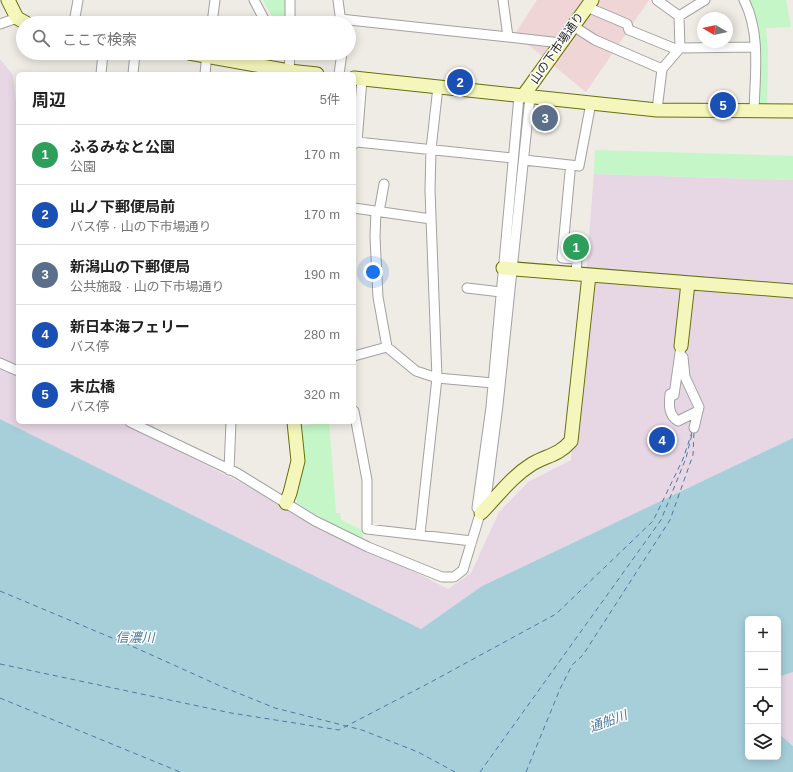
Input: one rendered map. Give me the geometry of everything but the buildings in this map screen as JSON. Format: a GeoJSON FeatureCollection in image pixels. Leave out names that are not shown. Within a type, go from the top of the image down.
{"type":"FeatureCollection","features":[{"type":"Feature","properties":{"kind":"street"},"geometry":{"type":"LineString","coordinates":[[8,0],[19,16]]}},
{"type":"Feature","properties":{"kind":"street"},"geometry":{"type":"LineString","coordinates":[[75,16],[78,0]]}},
{"type":"Feature","properties":{"kind":"street"},"geometry":{"type":"LineString","coordinates":[[213,16],[215,0]]}},
{"type":"Feature","properties":{"kind":"street"},"geometry":{"type":"LineString","coordinates":[[254,0],[262,16]]}},
{"type":"Feature","properties":{"kind":"street"},"geometry":{"type":"LineString","coordinates":[[290,0],[290,16]]}},
{"type":"Feature","properties":{"kind":"street"},"geometry":{"type":"LineString","coordinates":[[338,0],[340,16]]}},
{"type":"Feature","properties":{"kind":"street"},"geometry":{"type":"LineString","coordinates":[[503,0],[508,37]]}},
{"type":"Feature","properties":{"kind":"street"},"geometry":{"type":"LineString","coordinates":[[657,0],[679,16]]}},
{"type":"Feature","properties":{"kind":"street"},"geometry":{"type":"LineString","coordinates":[[679,16],[705,0]]}},
{"type":"Feature","properties":{"kind":"street"},"geometry":{"type":"LineString","coordinates":[[744,0],[749,10],[754,29],[754,111]]}},
{"type":"Feature","properties":{"kind":"street"},"geometry":{"type":"LineString","coordinates":[[589,3],[627,24],[629,30],[679,49],[755,47]]}},
{"type":"Feature","properties":{"kind":"street","name":"山の下市場通り"},"geometry":{"type":"LineString","coordinates":[[524,96],[589,3]]}},
{"type":"Feature","properties":{"kind":"street"},"geometry":{"type":"LineString","coordinates":[[657,110],[662,69],[679,49],[679,16]]}},
{"type":"Feature","properties":{"kind":"street"},"geometry":{"type":"LineString","coordinates":[[0,24],[16,21]]}},
{"type":"Feature","properties":{"kind":"street"},"geometry":{"type":"LineString","coordinates":[[356,23],[561,43]]}},
{"type":"Feature","properties":{"kind":"street"},"geometry":{"type":"LineString","coordinates":[[573,26],[595,40],[662,69]]}},
{"type":"Feature","properties":{"kind":"street"},"geometry":{"type":"LineString","coordinates":[[101,72],[102,60]]}},
{"type":"Feature","properties":{"kind":"street"},"geometry":{"type":"LineString","coordinates":[[133,72],[134,60]]}},
{"type":"Feature","properties":{"kind":"street"},"geometry":{"type":"LineString","coordinates":[[205,72],[206,60]]}},
{"type":"Feature","properties":{"kind":"street"},"geometry":{"type":"LineString","coordinates":[[234,60],[289,72],[290,60]]}},
{"type":"Feature","properties":{"kind":"street"},"geometry":{"type":"LineString","coordinates":[[339,72],[341,60]]}},
{"type":"Feature","properties":{"kind":"street"},"geometry":{"type":"LineString","coordinates":[[356,121],[358,78],[657,110],[793,111]]}},
{"type":"Feature","properties":{"kind":"street"},"geometry":{"type":"LineString","coordinates":[[420,534],[437,378],[431,218],[431,149],[438,87]]}},
{"type":"Feature","properties":{"kind":"street"},"geometry":{"type":"LineString","coordinates":[[134,424],[229,470],[315,521],[355,540],[442,577],[454,577],[463,570],[481,513],[488,483],[508,268],[513,158],[524,96]]}},
{"type":"Feature","properties":{"kind":"street"},"geometry":{"type":"LineString","coordinates":[[473,538],[493,383],[500,292],[508,268],[524,160],[524,96]]}},
{"type":"Feature","properties":{"kind":"street"},"geometry":{"type":"LineString","coordinates":[[524,160],[579,166],[591,103]]}},
{"type":"Feature","properties":{"kind":"street"},"geometry":{"type":"LineString","coordinates":[[356,143],[431,149],[513,158]]}},
{"type":"Feature","properties":{"kind":"street"},"geometry":{"type":"LineString","coordinates":[[570,172],[562,258],[577,259],[576,274]]}},
{"type":"Feature","properties":{"kind":"street"},"geometry":{"type":"LineString","coordinates":[[384,184],[378,211],[375,237],[378,297],[387,347],[416,371],[437,378],[493,383]]}},
{"type":"Feature","properties":{"kind":"street"},"geometry":{"type":"LineString","coordinates":[[356,208],[431,218]]}},
{"type":"Feature","properties":{"kind":"street"},"geometry":{"type":"LineString","coordinates":[[508,268],[793,291]]}},
{"type":"Feature","properties":{"kind":"street"},"geometry":{"type":"LineString","coordinates":[[481,513],[507,484],[532,464],[562,451],[571,442],[589,275]]}},
{"type":"Feature","properties":{"kind":"street"},"geometry":{"type":"LineString","coordinates":[[688,283],[674,394],[670,394],[669,407],[678,421],[698,411]]}},
{"type":"Feature","properties":{"kind":"street"},"geometry":{"type":"LineString","coordinates":[[467,288],[500,292]]}},
{"type":"Feature","properties":{"kind":"street"},"geometry":{"type":"LineString","coordinates":[[681,346],[685,377],[699,407],[694,428]]}},
{"type":"Feature","properties":{"kind":"street"},"geometry":{"type":"LineString","coordinates":[[356,355],[387,347]]}},
{"type":"Feature","properties":{"kind":"street"},"geometry":{"type":"LineString","coordinates":[[0,363],[16,370]]}},
{"type":"Feature","properties":{"kind":"street"},"geometry":{"type":"LineString","coordinates":[[356,422],[367,480],[367,528],[473,538]]}},
{"type":"Feature","properties":{"kind":"street"},"geometry":{"type":"LineString","coordinates":[[229,470],[231,424]]}},
{"type":"Feature","properties":{"kind":"street"},"geometry":{"type":"LineString","coordinates":[[286,503],[298,461],[294,424]]}},
{"type":"Feature","properties":{"kind":"shaded area"},"geometry":{"type":"Polygon","coordinates":[[[537,0],[649,0],[586,92],[515,34],[537,0]]]}},
{"type":"Feature","properties":{"kind":"shaded area"},"geometry":{"type":"Polygon","coordinates":[[[0,59],[13,75],[16,101],[16,424],[153,424],[155,439],[448,589],[471,573],[499,512],[528,482],[571,460],[594,174],[793,180],[793,438],[482,586],[421,629],[0,419],[0,59]]]}},
{"type":"Feature","properties":{"kind":"shaded area"},"geometry":{"type":"Polygon","coordinates":[[[793,672],[793,746],[781,736],[781,676],[793,672]]]}},
{"type":"Feature","properties":{"kind":"green space"},"geometry":{"type":"Polygon","coordinates":[[[263,0],[285,0],[285,16],[272,16],[263,0]]]}},
{"type":"Feature","properties":{"kind":"green space"},"geometry":{"type":"Polygon","coordinates":[[[744,0],[786,0],[791,27],[766,28],[768,50],[767,111],[754,111],[755,47],[744,0]]]}},
{"type":"Feature","properties":{"kind":"green space"},"geometry":{"type":"Polygon","coordinates":[[[595,150],[793,156],[793,180],[594,174],[595,150]]]}},
{"type":"Feature","properties":{"kind":"green space"},"geometry":{"type":"Polygon","coordinates":[[[567,243],[586,244],[585,255],[570,254],[567,251],[567,243]]]}},
{"type":"Feature","properties":{"kind":"green space"},"geometry":{"type":"Polygon","coordinates":[[[329,424],[336,513],[340,513],[341,520],[362,530],[363,539],[325,520],[297,503],[296,496],[301,462],[298,426],[329,424]]]}},
{"type":"Feature","properties":{"kind":"water","name":"信濃川"},"geometry":{"type":"Polygon","coordinates":[[[0,419],[421,629],[482,586],[793,438],[793,672],[781,676],[781,616],[745,616],[745,760],[781,760],[781,736],[793,746],[793,772],[0,772],[0,419]]]}},
{"type":"Feature","properties":{"kind":"ferry route"},"geometry":{"type":"LineString","coordinates":[[0,664],[231,713],[339,730],[556,614],[653,521],[683,459],[692,432]]}},
{"type":"Feature","properties":{"kind":"ferry route"},"geometry":{"type":"LineString","coordinates":[[526,772],[560,689],[572,665],[583,655],[670,520],[693,455],[694,432]]}},
{"type":"Feature","properties":{"kind":"ferry route"},"geometry":{"type":"LineString","coordinates":[[480,772],[661,520],[686,458],[692,434]]}},
{"type":"Feature","properties":{"kind":"ferry route"},"geometry":{"type":"LineString","coordinates":[[0,591],[275,708],[362,730],[418,752],[455,772]]}},
{"type":"Feature","properties":{"kind":"ferry route"},"geometry":{"type":"LineString","coordinates":[[0,698],[180,772]]}},
{"type":"Feature","properties":{"kind":"place","name":"山ノ下郵便局前"},"geometry":{"type":"Point","coordinates":[460,82]}},
{"type":"Feature","properties":{"kind":"place","name":"末広橋"},"geometry":{"type":"Point","coordinates":[723,105]}},
{"type":"Feature","properties":{"kind":"place","name":"新潟山の下郵便局"},"geometry":{"type":"Point","coordinates":[545,118]}},
{"type":"Feature","properties":{"kind":"place","name":"ふるみなと公園"},"geometry":{"type":"Point","coordinates":[576,247]}},
{"type":"Feature","properties":{"kind":"place","name":"新日本海フェリー"},"geometry":{"type":"Point","coordinates":[662,440]}},
{"type":"Feature","properties":{"kind":"water label","name":"通船川"},"geometry":{"type":"Point","coordinates":[608,721]}}]}
